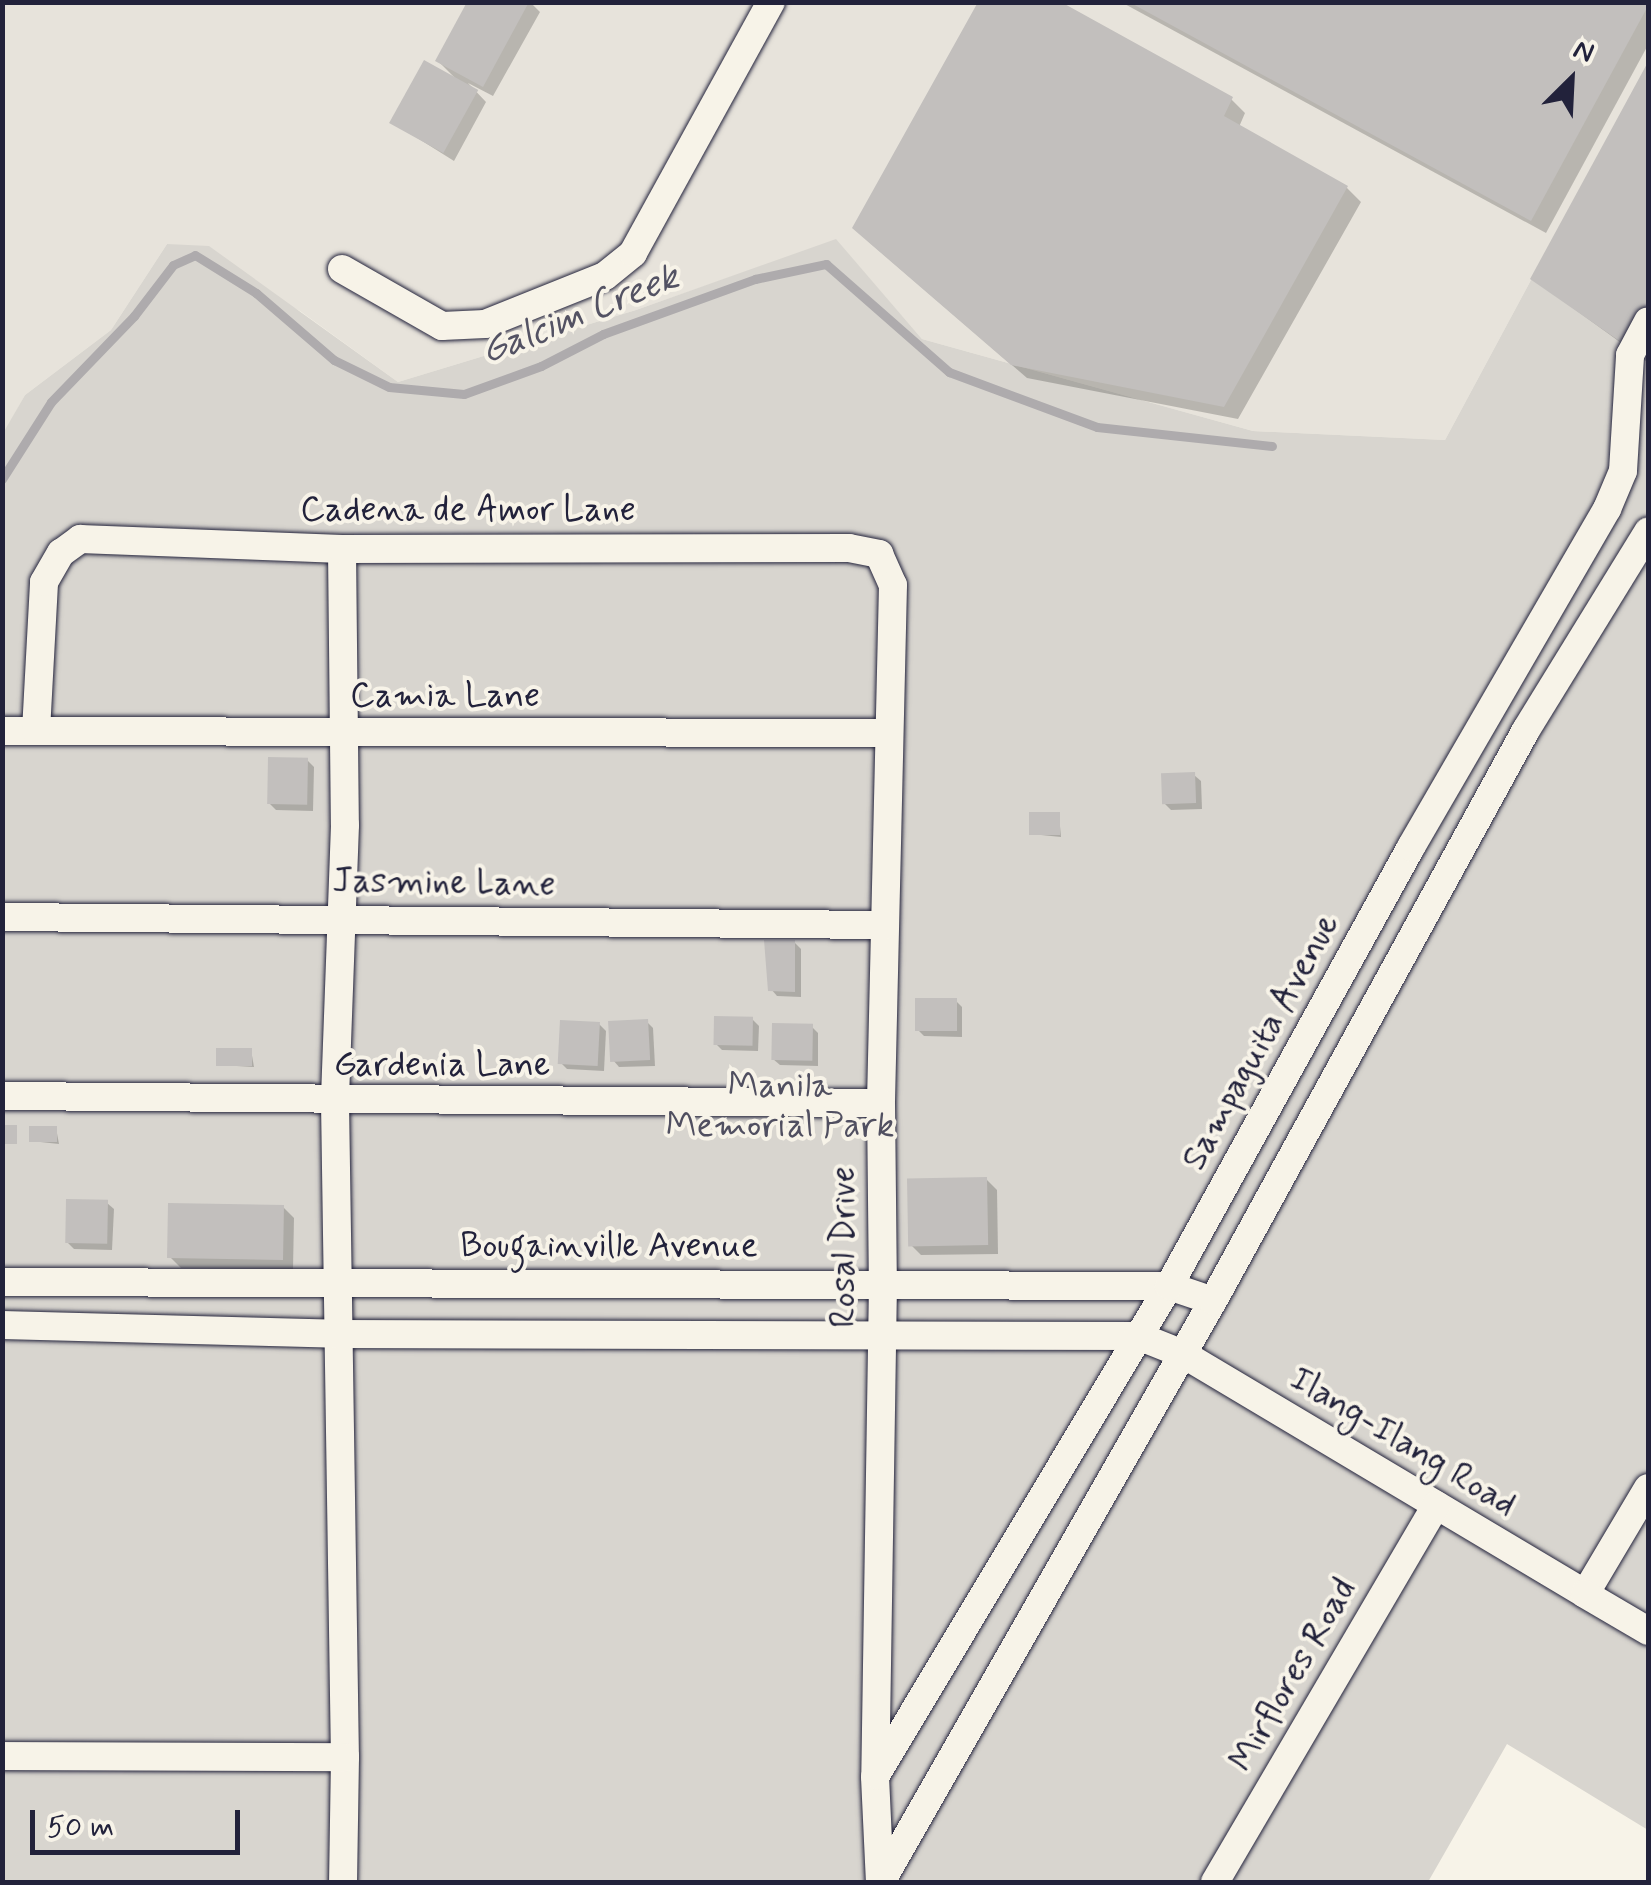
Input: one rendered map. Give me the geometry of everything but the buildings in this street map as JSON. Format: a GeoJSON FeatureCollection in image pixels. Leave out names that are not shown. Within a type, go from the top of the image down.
{"type":"FeatureCollection","features":[{"type":"Feature","properties":{"kind":"street"},"geometry":{"type":"LineString","coordinates":[[342,268],[442,326],[485,324],[605,276],[634,253],[771,2]]}},
{"type":"Feature","properties":{"kind":"street","name":"Sampaguita Avenue"},"geometry":{"type":"LineString","coordinates":[[875,1777],[1170,1286],[1606,509],[1623,471],[1630,355],[1648,321]]}},
{"type":"Feature","properties":{"kind":"street"},"geometry":{"type":"LineString","coordinates":[[1630,355],[1648,379]]}},
{"type":"Feature","properties":{"kind":"street"},"geometry":{"type":"LineString","coordinates":[[880,1882],[1213,1301],[1526,730],[1648,532]]}},
{"type":"Feature","properties":{"kind":"street","name":"Cadena de Amor Lane"},"geometry":{"type":"LineString","coordinates":[[36,731],[44,582],[61,553],[80,539],[342,549],[849,548],[879,554]]}},
{"type":"Feature","properties":{"kind":"street"},"geometry":{"type":"LineString","coordinates":[[342,549],[344,733],[335,1102],[346,1757],[343,1882]]}},
{"type":"Feature","properties":{"kind":"street","name":"Rosal Drive"},"geometry":{"type":"LineString","coordinates":[[879,554],[893,585],[881,1103],[884,1283],[875,1777],[880,1882]]}},
{"type":"Feature","properties":{"kind":"street"},"geometry":{"type":"LineString","coordinates":[[1491,709],[1526,730]]}},
{"type":"Feature","properties":{"kind":"street","name":"Camia Lane"},"geometry":{"type":"LineString","coordinates":[[2,731],[888,732]]}},
{"type":"Feature","properties":{"kind":"street","name":"Jasmine Lane"},"geometry":{"type":"LineString","coordinates":[[2,917],[885,925]]}},
{"type":"Feature","properties":{"kind":"street","name":"Gardenia Lane"},"geometry":{"type":"LineString","coordinates":[[2,1096],[335,1102],[881,1103]]}},
{"type":"Feature","properties":{"kind":"street","name":"Bougainville Avenue"},"geometry":{"type":"LineString","coordinates":[[2,1282],[1170,1286],[1213,1301]]}},
{"type":"Feature","properties":{"kind":"street"},"geometry":{"type":"LineString","coordinates":[[2,1325],[337,1334],[1138,1336],[1182,1354]]}},
{"type":"Feature","properties":{"kind":"street","name":"Ilang-Ilang Road"},"geometry":{"type":"LineString","coordinates":[[1182,1354],[1648,1630]]}},
{"type":"Feature","properties":{"kind":"street"},"geometry":{"type":"LineString","coordinates":[[1585,1594],[1648,1488]]}},
{"type":"Feature","properties":{"kind":"street","name":"Mirflores Road"},"geometry":{"type":"LineString","coordinates":[[1215,1882],[1436,1505]]}},
{"type":"Feature","properties":{"kind":"street"},"geometry":{"type":"LineString","coordinates":[[2,1756],[346,1757]]}},
{"type":"Feature","properties":{"kind":"shaded area"},"geometry":{"type":"Polygon","coordinates":[[[3,3],[1648,3],[1648,62],[1445,440],[1253,431],[922,339],[836,240],[636,310],[398,382],[300,311],[167,244],[111,330],[25,395],[3,435],[3,3]]]}},
{"type":"Feature","properties":{"kind":"green space","name":"Manila Memorial Park"},"geometry":{"type":"Polygon","coordinates":[[[1648,62],[1648,1830],[1507,1744],[1428,1882],[3,1882],[2,435],[25,395],[111,330],[167,244],[209,246],[398,382],[636,310],[836,239],[922,339],[1253,431],[1445,440],[1648,62]]]}},
{"type":"Feature","properties":{"kind":"waterway","name":"Galcim Creek"},"geometry":{"type":"LineString","coordinates":[[2,479],[51,402],[134,316],[173,265],[195,255],[256,293],[334,360],[389,387],[464,394],[541,366],[603,334],[755,279],[826,264],[949,372],[1097,427],[1272,446]]}}]}
